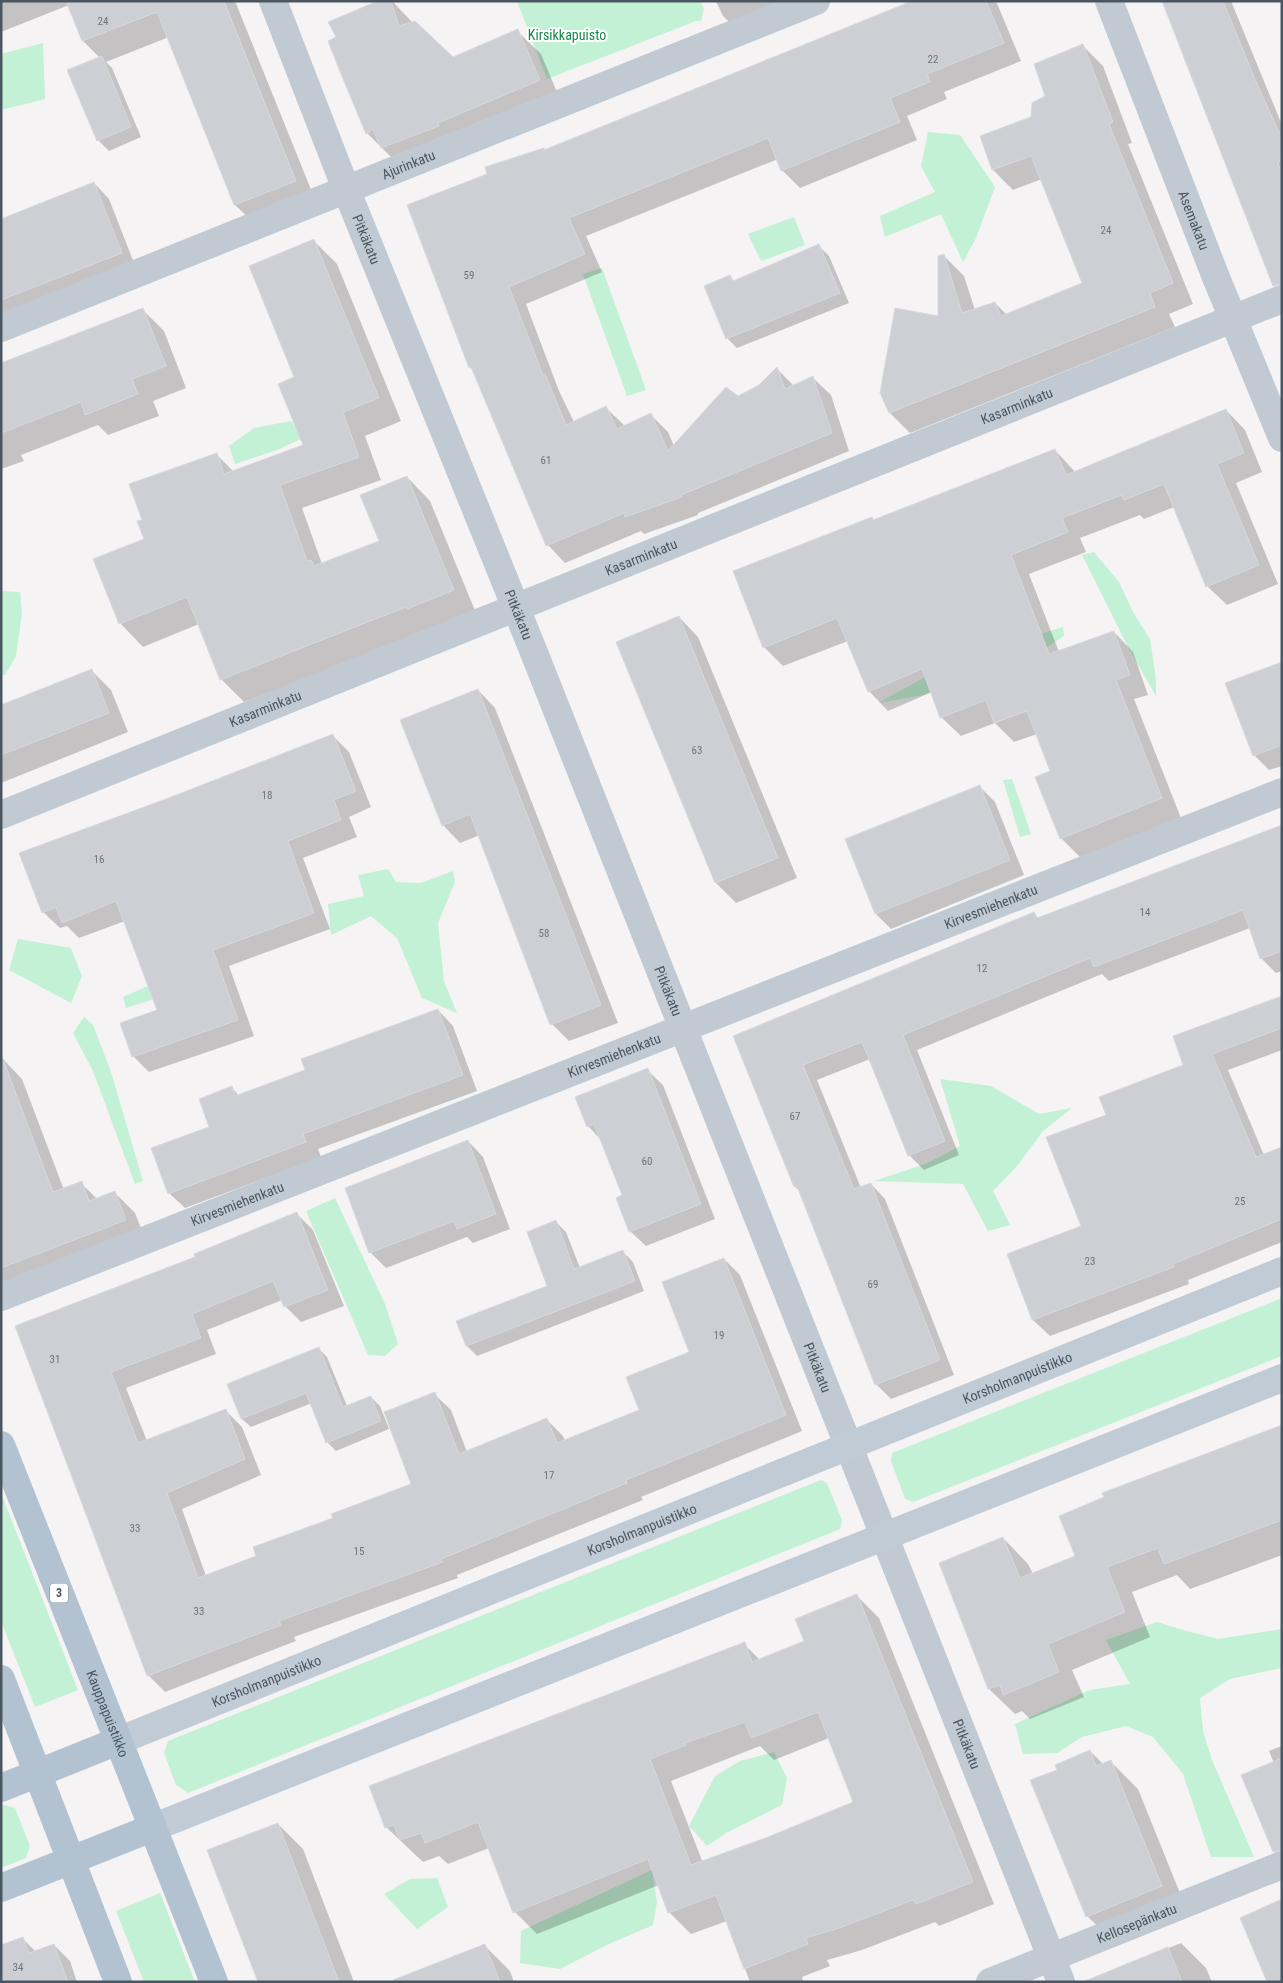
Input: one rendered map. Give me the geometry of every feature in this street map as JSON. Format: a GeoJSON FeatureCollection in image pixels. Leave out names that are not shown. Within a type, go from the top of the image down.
{"type":"FeatureCollection","features":[{"type":"Feature","properties":{"kind":"main road","name":"Korsholmanpuistikko"},"geometry":{"type":"LineString","coordinates":[[1,1788],[1282,1271]]}},
{"type":"Feature","properties":{"kind":"main road"},"geometry":{"type":"LineString","coordinates":[[1,1888],[1282,1378]]}},
{"type":"Feature","properties":{"kind":"main road","name":"Kauppapuistikko"},"geometry":{"type":"LineString","coordinates":[[1,1445],[214,1982]]}},
{"type":"Feature","properties":{"kind":"main road"},"geometry":{"type":"LineString","coordinates":[[1,1679],[118,1982]]}},
{"type":"Feature","properties":{"kind":"street","name":"Pitkäkatu"},"geometry":{"type":"LineString","coordinates":[[273,1],[346,189],[516,608],[1056,1970]]}},
{"type":"Feature","properties":{"kind":"street","name":"Ajurinkatu"},"geometry":{"type":"LineString","coordinates":[[1,328],[816,1]]}},
{"type":"Feature","properties":{"kind":"street","name":"Asemakatu"},"geometry":{"type":"LineString","coordinates":[[1109,1],[1232,318],[1282,438]]}},
{"type":"Feature","properties":{"kind":"street","name":"Kasarminkatu"},"geometry":{"type":"LineString","coordinates":[[1,815],[1282,299]]}},
{"type":"Feature","properties":{"kind":"street","name":"Kirvesmiehenkatu"},"geometry":{"type":"LineString","coordinates":[[1,1297],[1282,792]]}},
{"type":"Feature","properties":{"kind":"street","name":"Kellosepänkatu"},"geometry":{"type":"LineString","coordinates":[[990,1982],[1056,1970],[1282,1865]]}},
{"type":"Feature","properties":{"kind":"green space","name":"Kirsikkapuisto"},"geometry":{"type":"Polygon","coordinates":[[[517,1],[700,1],[704,8],[701,21],[696,21],[547,79],[517,1]]]}},
{"type":"Feature","properties":{"kind":"green space"},"geometry":{"type":"Polygon","coordinates":[[[43,43],[45,99],[1,110],[1,54],[43,43]]]}},
{"type":"Feature","properties":{"kind":"green space"},"geometry":{"type":"Polygon","coordinates":[[[928,132],[960,135],[995,187],[976,238],[963,262],[941,214],[885,237],[880,216],[935,192],[921,166],[928,132]]]}},
{"type":"Feature","properties":{"kind":"green space"},"geometry":{"type":"Polygon","coordinates":[[[794,217],[805,245],[761,261],[748,234],[794,217]]]}},
{"type":"Feature","properties":{"kind":"green space"},"geometry":{"type":"Polygon","coordinates":[[[602,268],[646,390],[627,396],[583,274],[602,268]]]}},
{"type":"Feature","properties":{"kind":"green space"},"geometry":{"type":"Polygon","coordinates":[[[291,421],[303,438],[277,450],[235,464],[229,446],[254,428],[291,421]]]}},
{"type":"Feature","properties":{"kind":"green space"},"geometry":{"type":"Polygon","coordinates":[[[1094,552],[1119,582],[1133,612],[1150,639],[1156,679],[1156,696],[1128,647],[1082,555],[1094,552]]]}},
{"type":"Feature","properties":{"kind":"green space"},"geometry":{"type":"Polygon","coordinates":[[[1,591],[20,592],[22,613],[16,656],[5,675],[1,675],[1,591]]]}},
{"type":"Feature","properties":{"kind":"green space"},"geometry":{"type":"Polygon","coordinates":[[[1063,627],[1064,636],[1046,648],[923,695],[878,703],[949,664],[1063,627]]]}},
{"type":"Feature","properties":{"kind":"green space"},"geometry":{"type":"Polygon","coordinates":[[[1012,779],[1031,834],[1020,837],[1003,780],[1012,779]]]}},
{"type":"Feature","properties":{"kind":"green space"},"geometry":{"type":"Polygon","coordinates":[[[388,869],[396,882],[421,883],[453,871],[455,882],[438,923],[444,981],[457,1013],[422,998],[397,938],[371,916],[331,935],[328,904],[364,896],[358,875],[388,869]]]}},
{"type":"Feature","properties":{"kind":"green space"},"geometry":{"type":"Polygon","coordinates":[[[18,939],[71,948],[82,976],[71,1003],[9,970],[18,939]]]}},
{"type":"Feature","properties":{"kind":"green space"},"geometry":{"type":"Polygon","coordinates":[[[193,966],[218,979],[126,1008],[123,997],[193,966]]]}},
{"type":"Feature","properties":{"kind":"green space"},"geometry":{"type":"Polygon","coordinates":[[[84,1017],[93,1025],[111,1072],[143,1181],[135,1184],[93,1071],[73,1033],[84,1017]]]}},
{"type":"Feature","properties":{"kind":"green space"},"geometry":{"type":"Polygon","coordinates":[[[940,1079],[991,1086],[1039,1114],[1072,1108],[1043,1131],[1017,1166],[993,1191],[1010,1225],[988,1231],[963,1184],[874,1181],[928,1163],[960,1146],[940,1079]]]}},
{"type":"Feature","properties":{"kind":"green space"},"geometry":{"type":"Polygon","coordinates":[[[335,1198],[385,1304],[398,1344],[385,1356],[368,1355],[306,1211],[335,1198]]]}},
{"type":"Feature","properties":{"kind":"green space"},"geometry":{"type":"Polygon","coordinates":[[[1282,1298],[1282,1356],[913,1502],[905,1499],[891,1461],[892,1453],[1282,1298]]]}},
{"type":"Feature","properties":{"kind":"green space"},"geometry":{"type":"Polygon","coordinates":[[[821,1480],[827,1483],[842,1520],[840,1529],[188,1793],[176,1785],[164,1753],[168,1741],[821,1480]]]}},
{"type":"Feature","properties":{"kind":"green space"},"geometry":{"type":"Polygon","coordinates":[[[1,1493],[78,1690],[35,1707],[1,1621],[1,1493]]]}},
{"type":"Feature","properties":{"kind":"green space"},"geometry":{"type":"Polygon","coordinates":[[[1157,1622],[1218,1639],[1282,1629],[1282,1668],[1230,1679],[1200,1698],[1203,1731],[1212,1760],[1254,1857],[1211,1857],[1183,1774],[1153,1737],[1126,1726],[1082,1737],[1057,1753],[1023,1754],[1015,1724],[1090,1690],[1130,1684],[1106,1640],[1157,1622]]]}},
{"type":"Feature","properties":{"kind":"green space"},"geometry":{"type":"Polygon","coordinates":[[[774,1752],[787,1778],[782,1805],[726,1833],[707,1846],[689,1826],[715,1776],[740,1761],[774,1752]]]}},
{"type":"Feature","properties":{"kind":"green space"},"geometry":{"type":"Polygon","coordinates":[[[1,1806],[15,1808],[30,1846],[26,1858],[1,1868],[1,1806]]]}},
{"type":"Feature","properties":{"kind":"green space"},"geometry":{"type":"Polygon","coordinates":[[[652,1870],[657,1902],[653,1925],[609,1944],[560,1969],[520,1963],[521,1931],[652,1870]]]}},
{"type":"Feature","properties":{"kind":"green space"},"geometry":{"type":"Polygon","coordinates":[[[437,1878],[448,1907],[417,1929],[384,1894],[410,1879],[437,1878]]]}},
{"type":"Feature","properties":{"kind":"green space"},"geometry":{"type":"Polygon","coordinates":[[[160,1893],[195,1982],[144,1982],[116,1911],[160,1893]]]}},
{"type":"Feature","properties":{"kind":"building"},"geometry":{"type":"Polygon","coordinates":[[[66,1],[224,1],[296,181],[234,205],[157,12],[82,41],[66,1]]]}},
{"type":"Feature","properties":{"kind":"building"},"geometry":{"type":"Polygon","coordinates":[[[378,1],[391,1],[399,26],[415,21],[453,57],[518,29],[540,80],[438,123],[439,126],[381,148],[373,129],[366,134],[328,41],[336,37],[328,22],[378,1]]]}},
{"type":"Feature","properties":{"kind":"building"},"geometry":{"type":"Polygon","coordinates":[[[912,1],[986,1],[1004,43],[927,74],[930,82],[890,98],[900,122],[781,171],[768,138],[569,218],[585,254],[509,287],[543,375],[545,374],[566,425],[606,406],[617,429],[651,413],[668,451],[726,387],[738,396],[759,385],[777,367],[785,389],[813,376],[832,433],[681,495],[682,497],[625,517],[624,513],[546,546],[471,367],[469,368],[407,205],[487,174],[485,167],[544,148],[544,150],[912,1]]]}},
{"type":"Feature","properties":{"kind":"building"},"geometry":{"type":"Polygon","coordinates":[[[1162,1],[1223,1],[1282,139],[1282,156],[1278,164],[1282,174],[1282,284],[1273,286],[1162,1]]]}},
{"type":"Feature","properties":{"kind":"building"},"geometry":{"type":"Polygon","coordinates":[[[1083,44],[1113,122],[1109,124],[1173,283],[1150,293],[1155,307],[889,413],[880,393],[895,308],[938,316],[938,256],[944,254],[962,313],[995,302],[1001,316],[1082,283],[1031,156],[992,170],[980,136],[1031,117],[1032,103],[1045,96],[1034,64],[1083,44]]]}},
{"type":"Feature","properties":{"kind":"building"},"geometry":{"type":"Polygon","coordinates":[[[102,56],[131,127],[97,141],[67,70],[102,56]]]}},
{"type":"Feature","properties":{"kind":"building"},"geometry":{"type":"Polygon","coordinates":[[[94,182],[122,253],[1,300],[1,219],[94,182]]]}},
{"type":"Feature","properties":{"kind":"building"},"geometry":{"type":"Polygon","coordinates":[[[314,239],[379,398],[343,412],[359,457],[280,485],[307,561],[311,560],[314,566],[379,541],[360,495],[407,476],[454,590],[220,680],[187,597],[119,624],[93,559],[144,539],[137,521],[142,520],[129,484],[217,453],[224,474],[303,445],[278,384],[294,377],[249,266],[314,239]]]}},
{"type":"Feature","properties":{"kind":"building"},"geometry":{"type":"Polygon","coordinates":[[[819,244],[840,293],[726,339],[704,286],[730,275],[733,281],[819,244]]]}},
{"type":"Feature","properties":{"kind":"building"},"geometry":{"type":"Polygon","coordinates":[[[143,308],[166,366],[132,379],[138,394],[85,415],[81,402],[1,433],[1,363],[143,308]]]}},
{"type":"Feature","properties":{"kind":"building"},"geometry":{"type":"Polygon","coordinates":[[[1226,409],[1244,453],[1217,464],[1259,565],[1206,587],[1164,484],[1124,500],[1122,495],[1062,518],[1068,532],[1011,555],[1049,654],[1114,631],[1130,675],[1116,680],[1162,798],[1060,839],[1035,777],[1050,771],[1027,711],[994,723],[986,700],[940,718],[922,669],[868,692],[837,618],[763,648],[733,571],[872,517],[873,520],[1055,449],[1066,475],[1226,409]]]}},
{"type":"Feature","properties":{"kind":"building"},"geometry":{"type":"Polygon","coordinates":[[[679,616],[778,858],[715,883],[616,642],[679,616]]]}},
{"type":"Feature","properties":{"kind":"building"},"geometry":{"type":"Polygon","coordinates":[[[1282,662],[1282,745],[1253,756],[1225,683],[1282,662]]]}},
{"type":"Feature","properties":{"kind":"building"},"geometry":{"type":"Polygon","coordinates":[[[92,669],[109,713],[1,755],[1,705],[92,669]]]}},
{"type":"Feature","properties":{"kind":"building"},"geometry":{"type":"Polygon","coordinates":[[[478,689],[601,1005],[550,1025],[470,814],[442,826],[400,720],[478,689]]]}},
{"type":"Feature","properties":{"kind":"building"},"geometry":{"type":"Polygon","coordinates":[[[333,734],[356,791],[334,800],[341,820],[288,841],[314,913],[213,950],[238,1020],[132,1057],[120,1023],[157,1010],[116,901],[62,923],[56,907],[42,913],[19,853],[166,799],[333,734]]]}},
{"type":"Feature","properties":{"kind":"building"},"geometry":{"type":"Polygon","coordinates":[[[980,785],[1010,860],[875,914],[845,839],[980,785]]]}},
{"type":"Feature","properties":{"kind":"building"},"geometry":{"type":"Polygon","coordinates":[[[1282,825],[1282,951],[1260,959],[1243,910],[1094,967],[1090,958],[903,1035],[945,1141],[908,1156],[862,1042],[803,1065],[854,1189],[871,1183],[940,1360],[875,1385],[797,1186],[794,1187],[733,1036],[1034,912],[1037,918],[1282,825]]]}},
{"type":"Feature","properties":{"kind":"building"},"geometry":{"type":"Polygon","coordinates":[[[1282,996],[1282,1028],[1212,1054],[1256,1157],[1282,1147],[1282,1219],[1173,1264],[1174,1267],[1032,1320],[1007,1254],[1081,1226],[1046,1137],[1106,1115],[1099,1097],[1183,1065],[1173,1036],[1282,996]]]}},
{"type":"Feature","properties":{"kind":"building"},"geometry":{"type":"Polygon","coordinates":[[[438,1009],[463,1075],[303,1134],[306,1142],[168,1194],[151,1148],[209,1127],[199,1099],[232,1086],[235,1096],[305,1070],[301,1059],[438,1009]]]}},
{"type":"Feature","properties":{"kind":"building"},"geometry":{"type":"Polygon","coordinates":[[[4,1062],[53,1192],[82,1181],[89,1201],[115,1191],[126,1220],[1,1268],[1,1063],[4,1062]]]}},
{"type":"Feature","properties":{"kind":"building"},"geometry":{"type":"Polygon","coordinates":[[[648,1068],[701,1204],[629,1232],[616,1198],[622,1195],[594,1124],[587,1127],[575,1097],[648,1068]]]}},
{"type":"Feature","properties":{"kind":"building"},"geometry":{"type":"Polygon","coordinates":[[[468,1140],[496,1214],[457,1229],[454,1221],[369,1253],[345,1188],[468,1140]]]}},
{"type":"Feature","properties":{"kind":"building"},"geometry":{"type":"Polygon","coordinates":[[[297,1212],[328,1290],[284,1307],[273,1281],[192,1314],[201,1338],[111,1372],[138,1443],[226,1409],[245,1459],[167,1493],[198,1578],[256,1556],[253,1547],[333,1518],[331,1514],[411,1484],[384,1412],[435,1392],[459,1454],[547,1418],[557,1443],[639,1410],[626,1377],[689,1352],[662,1282],[724,1258],[786,1415],[626,1480],[627,1483],[441,1559],[443,1562],[279,1621],[281,1625],[147,1676],[15,1326],[195,1257],[194,1254],[297,1212]]]}},
{"type":"Feature","properties":{"kind":"building"},"geometry":{"type":"Polygon","coordinates":[[[556,1220],[574,1269],[623,1250],[635,1281],[466,1346],[456,1321],[547,1286],[527,1232],[556,1220]]]}},
{"type":"Feature","properties":{"kind":"building"},"geometry":{"type":"Polygon","coordinates":[[[319,1347],[343,1407],[371,1396],[381,1421],[326,1443],[306,1393],[241,1419],[227,1384],[319,1347]]]}},
{"type":"Feature","properties":{"kind":"building"},"geometry":{"type":"Polygon","coordinates":[[[1282,1425],[1282,1520],[1164,1564],[1158,1548],[1107,1567],[1125,1612],[1048,1644],[1059,1672],[1003,1695],[1000,1685],[988,1689],[939,1563],[1003,1537],[1020,1578],[1075,1556],[1059,1516],[1104,1497],[1102,1493],[1282,1425]]]}},
{"type":"Feature","properties":{"kind":"building"},"geometry":{"type":"Polygon","coordinates":[[[857,1594],[973,1882],[916,1904],[913,1900],[839,1928],[806,1938],[808,1944],[744,1969],[716,1895],[668,1913],[648,1859],[513,1913],[478,1822],[425,1843],[421,1833],[400,1840],[394,1825],[385,1828],[369,1786],[745,1642],[752,1662],[804,1641],[795,1619],[857,1594]],[[818,1712],[751,1738],[745,1722],[685,1743],[686,1745],[650,1759],[691,1865],[768,1837],[853,1802],[818,1712]]]}},
{"type":"Feature","properties":{"kind":"building"},"geometry":{"type":"Polygon","coordinates":[[[1090,1750],[1096,1766],[1111,1760],[1162,1886],[1086,1917],[1030,1780],[1057,1770],[1055,1765],[1090,1750]]]}},
{"type":"Feature","properties":{"kind":"building"},"geometry":{"type":"Polygon","coordinates":[[[1282,1758],[1282,1850],[1273,1852],[1241,1775],[1282,1758]]]}},
{"type":"Feature","properties":{"kind":"building"},"geometry":{"type":"Polygon","coordinates":[[[278,1823],[339,1982],[258,1982],[207,1850],[278,1823]]]}},
{"type":"Feature","properties":{"kind":"building"},"geometry":{"type":"Polygon","coordinates":[[[1282,1899],[1282,1982],[1267,1982],[1240,1918],[1282,1899]]]}},
{"type":"Feature","properties":{"kind":"building"},"geometry":{"type":"Polygon","coordinates":[[[23,1937],[29,1953],[54,1944],[68,1982],[1,1982],[1,1945],[23,1937]]]}},
{"type":"Feature","properties":{"kind":"building"},"geometry":{"type":"Polygon","coordinates":[[[485,1944],[500,1982],[394,1982],[393,1980],[485,1944]]]}},
{"type":"Feature","properties":{"kind":"building"},"geometry":{"type":"Polygon","coordinates":[[[1168,1947],[1182,1982],[1085,1981],[1168,1947]]]}}]}
